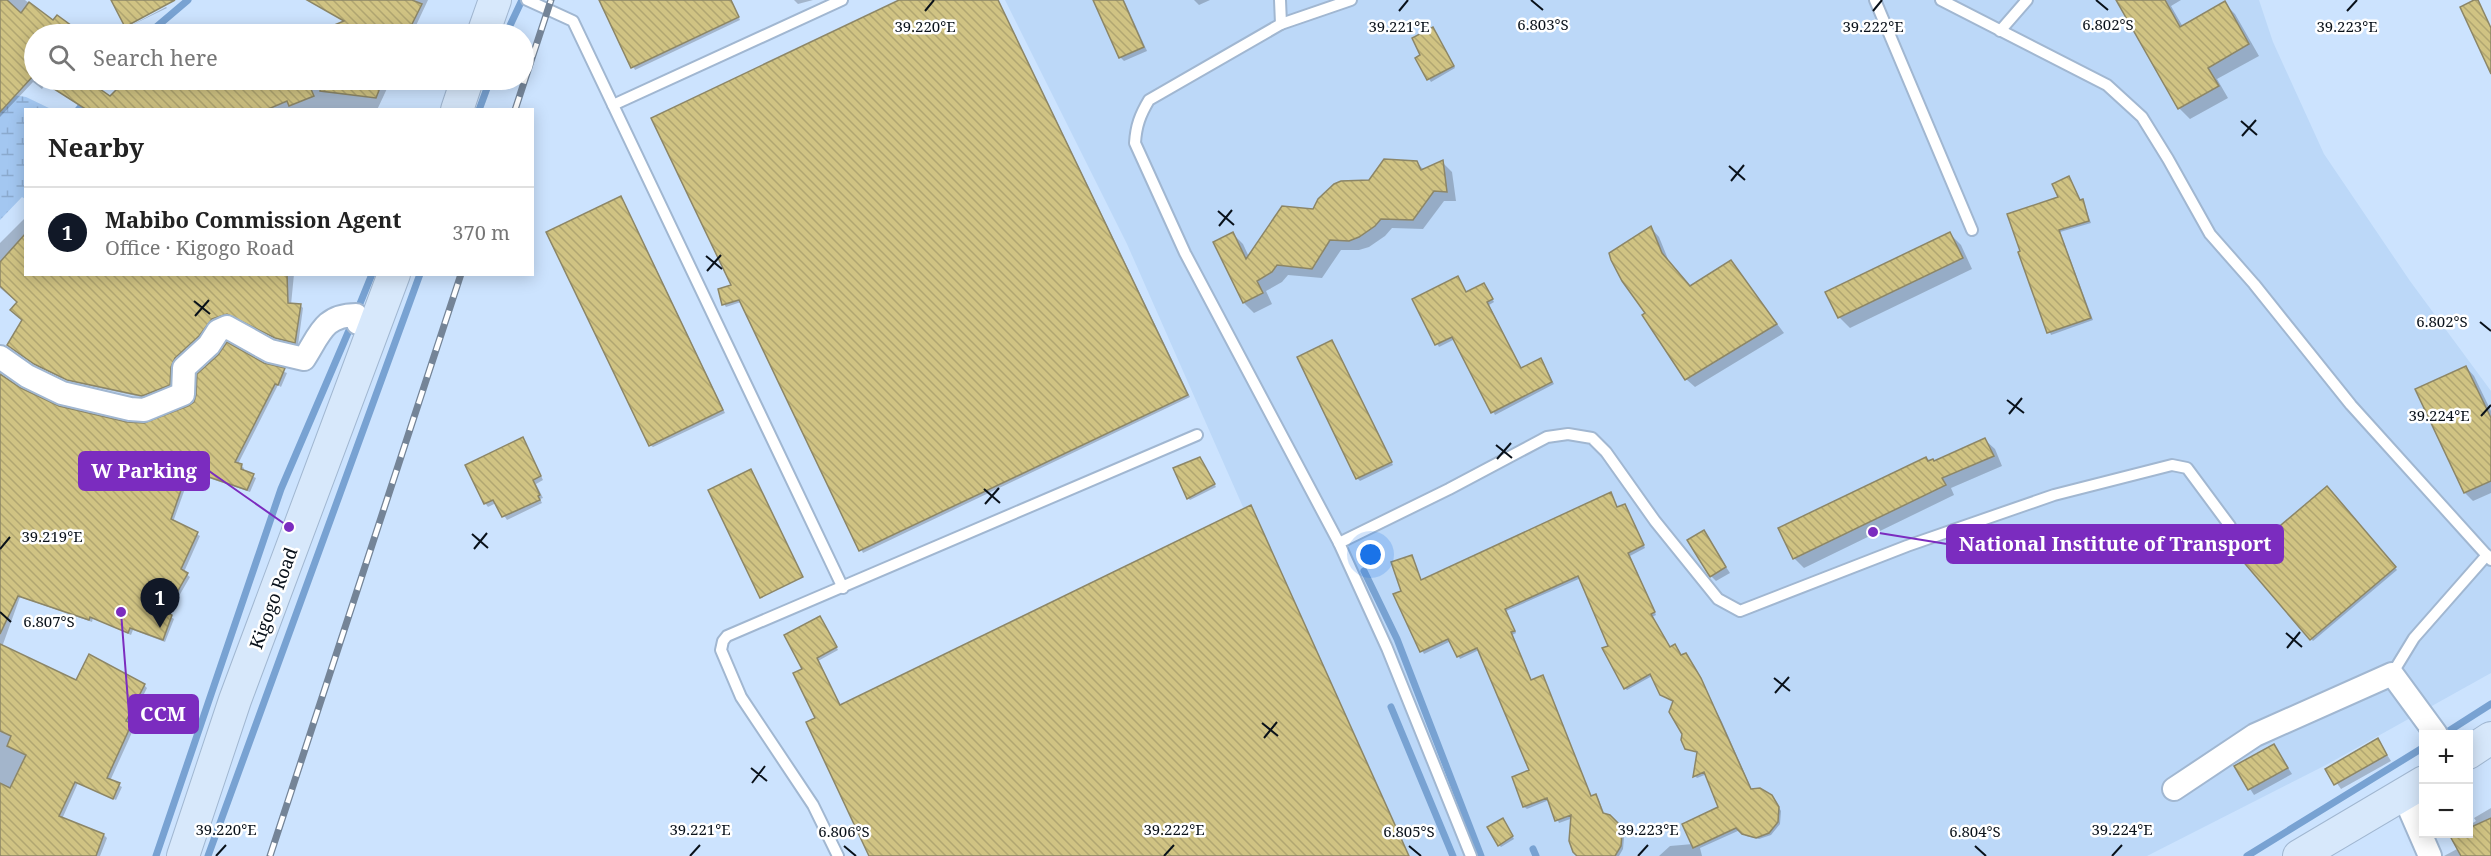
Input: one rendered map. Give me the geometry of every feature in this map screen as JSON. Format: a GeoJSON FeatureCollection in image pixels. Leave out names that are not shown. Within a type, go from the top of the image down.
{"type":"FeatureCollection","features":[{"type":"Feature","properties":{"kind":"main road"},"geometry":{"type":"LineString","coordinates":[[487,24],[495,0]]}},
{"type":"Feature","properties":{"kind":"main road"},"geometry":{"type":"LineString","coordinates":[[458,108],[464,90]]}},
{"type":"Feature","properties":{"kind":"main road","name":"Kigogo Road"},"geometry":{"type":"LineString","coordinates":[[183,856],[235,700],[393,276]]}},
{"type":"Feature","properties":{"kind":"main road"},"geometry":{"type":"LineString","coordinates":[[2473,750],[2491,738]]}},
{"type":"Feature","properties":{"kind":"main road"},"geometry":{"type":"LineString","coordinates":[[2299,856],[2413,788]]}},
{"type":"Feature","properties":{"kind":"street"},"geometry":{"type":"LineString","coordinates":[[0,357],[27,376],[62,393],[138,411],[183,394],[184,368],[209,345],[218,332],[227,327],[270,351],[304,358],[327,323],[339,315],[356,315],[358,323],[373,326]]}},
{"type":"Feature","properties":{"kind":"street"},"geometry":{"type":"LineString","coordinates":[[2174,789],[2255,735],[2392,674],[2432,730]]}},
{"type":"Feature","properties":{"kind":"street"},"geometry":{"type":"LineString","coordinates":[[2413,788],[2430,856]]}},
{"type":"Feature","properties":{"kind":"lane"},"geometry":{"type":"LineString","coordinates":[[527,0],[573,21],[843,588]]}},
{"type":"Feature","properties":{"kind":"lane"},"geometry":{"type":"LineString","coordinates":[[613,105],[842,0]]}},
{"type":"Feature","properties":{"kind":"lane"},"geometry":{"type":"LineString","coordinates":[[1280,0],[1281,24]]}},
{"type":"Feature","properties":{"kind":"lane"},"geometry":{"type":"LineString","coordinates":[[1351,0],[1281,24],[1149,100],[1138,121],[1135,143],[1185,253],[1339,543],[1387,648],[1471,856]]}},
{"type":"Feature","properties":{"kind":"lane"},"geometry":{"type":"LineString","coordinates":[[1875,0],[1972,230]]}},
{"type":"Feature","properties":{"kind":"lane"},"geometry":{"type":"LineString","coordinates":[[1941,0],[2107,85],[2142,117],[2210,234],[2254,284],[2350,405],[2489,558],[2414,638],[2392,674]]}},
{"type":"Feature","properties":{"kind":"lane"},"geometry":{"type":"LineString","coordinates":[[2000,31],[2027,0]]}},
{"type":"Feature","properties":{"kind":"lane"},"geometry":{"type":"LineString","coordinates":[[1339,543],[1449,489],[1547,437],[1568,434],[1592,438],[1606,452],[1655,521],[1710,590],[1718,598],[1740,611],[1907,546],[2054,495],[2172,465],[2187,468],[2230,526]]}},
{"type":"Feature","properties":{"kind":"lane"},"geometry":{"type":"LineString","coordinates":[[838,856],[813,805],[741,697],[721,650],[727,636],[1197,435]]}},
{"type":"Feature","properties":{"kind":"shaded area"},"geometry":{"type":"Polygon","coordinates":[[[1005,0],[2259,0],[2273,42],[2324,154],[2410,281],[2491,391],[2491,673],[2326,765],[2147,856],[1402,856],[1336,718],[1127,244],[1005,0]]]}},
{"type":"Feature","properties":{"kind":"green space"},"geometry":{"type":"Polygon","coordinates":[[[7,94],[26,97],[49,108],[24,108],[24,198],[22,197],[0,220],[0,104],[7,94]]]}},
{"type":"Feature","properties":{"kind":"building"},"geometry":{"type":"Polygon","coordinates":[[[0,0],[7,0],[21,13],[29,2],[53,20],[57,15],[69,24],[24,24],[24,86],[0,112],[0,0]]]}},
{"type":"Feature","properties":{"kind":"building"},"geometry":{"type":"Polygon","coordinates":[[[111,0],[175,0],[131,24],[123,24],[111,0]]]}},
{"type":"Feature","properties":{"kind":"building"},"geometry":{"type":"Polygon","coordinates":[[[307,0],[412,0],[422,4],[412,24],[337,24],[344,21],[307,0]]]}},
{"type":"Feature","properties":{"kind":"building"},"geometry":{"type":"Polygon","coordinates":[[[599,0],[731,0],[739,17],[631,68],[599,0]]]}},
{"type":"Feature","properties":{"kind":"building"},"geometry":{"type":"Polygon","coordinates":[[[899,0],[998,0],[1188,395],[859,551],[739,300],[722,305],[718,289],[731,285],[651,118],[899,0]]]}},
{"type":"Feature","properties":{"kind":"building"},"geometry":{"type":"Polygon","coordinates":[[[1093,0],[1123,0],[1144,47],[1119,58],[1093,0]]]}},
{"type":"Feature","properties":{"kind":"building"},"geometry":{"type":"Polygon","coordinates":[[[2116,0],[2165,0],[2180,27],[2225,1],[2249,44],[2208,68],[2219,86],[2178,109],[2116,0]]]}},
{"type":"Feature","properties":{"kind":"building"},"geometry":{"type":"Polygon","coordinates":[[[2478,0],[2491,28],[2491,74],[2460,7],[2478,0]]]}},
{"type":"Feature","properties":{"kind":"building"},"geometry":{"type":"Polygon","coordinates":[[[1433,27],[1454,66],[1427,80],[1415,58],[1420,55],[1412,38],[1433,27]]]}},
{"type":"Feature","properties":{"kind":"building"},"geometry":{"type":"Polygon","coordinates":[[[56,90],[101,90],[110,96],[116,90],[311,90],[314,96],[289,106],[287,101],[271,108],[84,108],[56,90]]]}},
{"type":"Feature","properties":{"kind":"building"},"geometry":{"type":"Polygon","coordinates":[[[320,90],[379,90],[376,98],[320,90]]]}},
{"type":"Feature","properties":{"kind":"building"},"geometry":{"type":"Polygon","coordinates":[[[1384,159],[1417,161],[1421,170],[1443,160],[1447,192],[1434,191],[1413,220],[1381,219],[1359,237],[1349,241],[1330,240],[1312,269],[1277,265],[1272,272],[1257,281],[1263,293],[1243,303],[1213,242],[1233,232],[1246,259],[1282,206],[1313,209],[1318,199],[1334,184],[1341,181],[1369,180],[1384,159]]]}},
{"type":"Feature","properties":{"kind":"building"},"geometry":{"type":"Polygon","coordinates":[[[2069,176],[2080,200],[2083,199],[2089,221],[2059,230],[2091,318],[2047,333],[2007,214],[2058,197],[2052,184],[2069,176]]]}},
{"type":"Feature","properties":{"kind":"building"},"geometry":{"type":"Polygon","coordinates":[[[621,196],[723,410],[649,446],[546,232],[621,196]]]}},
{"type":"Feature","properties":{"kind":"building"},"geometry":{"type":"Polygon","coordinates":[[[1651,226],[1662,253],[1690,286],[1731,260],[1777,324],[1685,380],[1642,315],[1645,313],[1622,281],[1609,253],[1651,226]]]}},
{"type":"Feature","properties":{"kind":"building"},"geometry":{"type":"Polygon","coordinates":[[[1950,232],[1963,258],[1838,318],[1825,292],[1950,232]]]}},
{"type":"Feature","properties":{"kind":"building"},"geometry":{"type":"Polygon","coordinates":[[[24,235],[24,276],[287,276],[288,303],[301,304],[295,343],[275,338],[227,314],[212,319],[199,336],[175,358],[171,367],[170,385],[142,396],[67,380],[34,364],[7,345],[22,320],[10,310],[17,302],[0,286],[0,262],[24,235]]]}},
{"type":"Feature","properties":{"kind":"building"},"geometry":{"type":"Polygon","coordinates":[[[1458,276],[1466,292],[1484,283],[1493,299],[1487,302],[1521,368],[1541,358],[1552,382],[1491,413],[1452,337],[1435,345],[1412,299],[1458,276]]]}},
{"type":"Feature","properties":{"kind":"building"},"geometry":{"type":"Polygon","coordinates":[[[1332,340],[1392,462],[1356,479],[1297,357],[1332,340]]]}},
{"type":"Feature","properties":{"kind":"building"},"geometry":{"type":"Polygon","coordinates":[[[227,342],[264,363],[285,368],[278,385],[275,384],[235,462],[242,464],[241,469],[254,474],[247,490],[188,470],[171,519],[198,532],[181,569],[188,573],[166,612],[172,615],[163,640],[130,628],[128,633],[90,617],[89,620],[18,596],[0,634],[0,374],[21,388],[59,406],[127,422],[144,423],[194,402],[197,374],[218,355],[227,342]]]}},
{"type":"Feature","properties":{"kind":"building"},"geometry":{"type":"Polygon","coordinates":[[[2466,366],[2491,418],[2491,481],[2464,493],[2415,389],[2466,366]]]}},
{"type":"Feature","properties":{"kind":"building"},"geometry":{"type":"Polygon","coordinates":[[[523,437],[541,476],[533,480],[540,500],[502,517],[493,500],[484,504],[465,465],[523,437]]]}},
{"type":"Feature","properties":{"kind":"building"},"geometry":{"type":"Polygon","coordinates":[[[1985,438],[1994,456],[1942,478],[1946,485],[1793,559],[1778,528],[1926,457],[1928,461],[1933,459],[1934,461],[1985,438]]]}},
{"type":"Feature","properties":{"kind":"building"},"geometry":{"type":"Polygon","coordinates":[[[1200,457],[1215,484],[1187,499],[1173,468],[1200,457]]]}},
{"type":"Feature","properties":{"kind":"building"},"geometry":{"type":"Polygon","coordinates":[[[751,469],[803,577],[760,598],[708,490],[751,469]]]}},
{"type":"Feature","properties":{"kind":"building"},"geometry":{"type":"Polygon","coordinates":[[[2327,486],[2396,567],[2310,640],[2241,559],[2327,486]]]}},
{"type":"Feature","properties":{"kind":"building"},"geometry":{"type":"Polygon","coordinates":[[[1611,492],[1617,507],[1625,504],[1644,545],[1628,553],[1655,612],[1651,614],[1670,647],[1675,644],[1681,655],[1686,653],[1701,678],[1751,789],[1760,788],[1772,795],[1779,807],[1778,822],[1769,833],[1756,838],[1742,834],[1736,828],[1693,848],[1682,824],[1718,807],[1704,772],[1693,777],[1697,752],[1685,749],[1681,740],[1682,734],[1669,712],[1673,701],[1660,695],[1650,674],[1624,689],[1602,648],[1608,646],[1578,576],[1505,609],[1515,631],[1511,632],[1531,680],[1543,675],[1591,796],[1596,794],[1603,813],[1610,815],[1618,823],[1622,834],[1621,846],[1615,856],[1577,856],[1569,841],[1571,815],[1555,821],[1547,798],[1523,807],[1512,777],[1529,770],[1477,648],[1457,657],[1448,639],[1420,652],[1393,594],[1401,591],[1391,562],[1412,555],[1421,580],[1611,492]]]}},
{"type":"Feature","properties":{"kind":"building"},"geometry":{"type":"Polygon","coordinates":[[[1251,505],[1409,856],[869,856],[806,722],[815,718],[793,673],[802,669],[784,635],[820,616],[837,647],[817,658],[840,705],[1251,505]]]}},
{"type":"Feature","properties":{"kind":"building"},"geometry":{"type":"Polygon","coordinates":[[[1704,530],[1726,567],[1710,577],[1687,540],[1704,530]]]}},
{"type":"Feature","properties":{"kind":"building"},"geometry":{"type":"Polygon","coordinates":[[[0,644],[76,680],[89,654],[145,684],[126,721],[132,723],[107,778],[120,783],[113,799],[75,782],[59,816],[104,834],[96,856],[0,856],[0,783],[10,788],[26,755],[7,746],[11,736],[0,731],[0,644]]]}},
{"type":"Feature","properties":{"kind":"building"},"geometry":{"type":"Polygon","coordinates":[[[2378,738],[2387,755],[2334,785],[2325,769],[2378,738]]]}},
{"type":"Feature","properties":{"kind":"building"},"geometry":{"type":"Polygon","coordinates":[[[2274,744],[2288,768],[2248,790],[2234,766],[2274,744]]]}},
{"type":"Feature","properties":{"kind":"building"},"geometry":{"type":"Polygon","coordinates":[[[1503,818],[1513,836],[1498,846],[1487,827],[1503,818]]]}},
{"type":"Feature","properties":{"kind":"building"},"geometry":{"type":"Polygon","coordinates":[[[2491,818],[2491,856],[2461,856],[2451,838],[2473,838],[2473,826],[2491,818]]]}},
{"type":"Feature","properties":{"kind":"waterway"},"geometry":{"type":"LineString","coordinates":[[160,24],[188,0]]}},
{"type":"Feature","properties":{"kind":"waterway"},"geometry":{"type":"LineString","coordinates":[[511,24],[522,0]]}},
{"type":"Feature","properties":{"kind":"waterway"},"geometry":{"type":"LineString","coordinates":[[80,108],[95,90]]}},
{"type":"Feature","properties":{"kind":"waterway"},"geometry":{"type":"LineString","coordinates":[[480,108],[486,90]]}},
{"type":"Feature","properties":{"kind":"waterway"},"geometry":{"type":"LineString","coordinates":[[357,311],[371,276]]}},
{"type":"Feature","properties":{"kind":"waterway"},"geometry":{"type":"LineString","coordinates":[[208,856],[419,276]]}},
{"type":"Feature","properties":{"kind":"waterway"},"geometry":{"type":"LineString","coordinates":[[156,856],[281,489],[353,321]]}},
{"type":"Feature","properties":{"kind":"waterway"},"geometry":{"type":"LineString","coordinates":[[1364,571],[1397,639],[1481,856]]}},
{"type":"Feature","properties":{"kind":"waterway"},"geometry":{"type":"LineString","coordinates":[[2450,730],[2491,704]]}},
{"type":"Feature","properties":{"kind":"waterway"},"geometry":{"type":"LineString","coordinates":[[1391,707],[1453,856]]}},
{"type":"Feature","properties":{"kind":"waterway"},"geometry":{"type":"LineString","coordinates":[[2247,856],[2419,750]]}},
{"type":"Feature","properties":{"kind":"waterway"},"geometry":{"type":"LineString","coordinates":[[1533,849],[1536,856]]}},
{"type":"Feature","properties":{"kind":"railway"},"geometry":{"type":"LineString","coordinates":[[534,52],[551,0]]}},
{"type":"Feature","properties":{"kind":"railway"},"geometry":{"type":"LineString","coordinates":[[516,108],[522,90]]}},
{"type":"Feature","properties":{"kind":"railway"},"geometry":{"type":"LineString","coordinates":[[270,856],[460,276]]}},
{"type":"Feature","properties":{"kind":"place","name":"W Parking"},"geometry":{"type":"Point","coordinates":[289,527]}},
{"type":"Feature","properties":{"kind":"place","name":"National Institute of Transport"},"geometry":{"type":"Point","coordinates":[1873,532]}},
{"type":"Feature","properties":{"kind":"place","name":"CCM"},"geometry":{"type":"Point","coordinates":[121,612]}},
{"type":"Feature","properties":{"kind":"place","name":"Mabibo Commission Agent"},"geometry":{"type":"Point","coordinates":[160,628]}}]}
